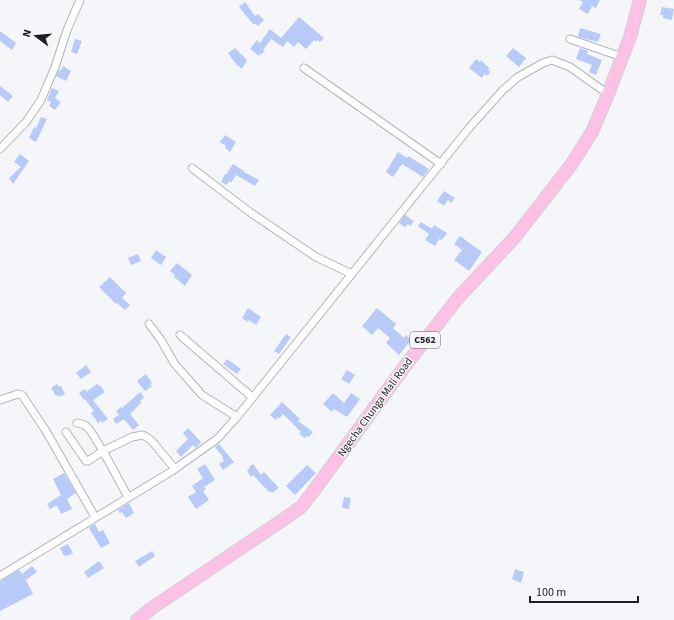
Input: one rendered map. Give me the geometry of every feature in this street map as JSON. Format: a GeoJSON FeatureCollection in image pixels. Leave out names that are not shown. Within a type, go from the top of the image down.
{"type":"FeatureCollection","features":[{"type":"Feature","properties":{"kind":"main road","name":"Ngecha Chunga Mali Road"},"geometry":{"type":"LineString","coordinates":[[137,620],[152,608],[301,507],[458,298],[515,237],[571,166],[592,132],[608,94],[630,37],[640,0]]}},
{"type":"Feature","properties":{"kind":"street"},"geometry":{"type":"LineString","coordinates":[[0,149],[26,122],[41,100],[55,67],[67,30],[80,0]]}},
{"type":"Feature","properties":{"kind":"street"},"geometry":{"type":"LineString","coordinates":[[570,39],[622,57]]}},
{"type":"Feature","properties":{"kind":"street"},"geometry":{"type":"LineString","coordinates":[[0,576],[175,469],[217,439],[237,417],[441,164],[503,90],[518,77],[542,63],[552,60],[570,66],[608,94]]}},
{"type":"Feature","properties":{"kind":"street"},"geometry":{"type":"LineString","coordinates":[[304,68],[441,164]]}},
{"type":"Feature","properties":{"kind":"street"},"geometry":{"type":"LineString","coordinates":[[192,168],[251,213],[310,253],[352,274]]}},
{"type":"Feature","properties":{"kind":"street"},"geometry":{"type":"LineString","coordinates":[[149,324],[161,340],[174,363],[202,395],[237,417]]}},
{"type":"Feature","properties":{"kind":"street"},"geometry":{"type":"LineString","coordinates":[[180,335],[252,397]]}},
{"type":"Feature","properties":{"kind":"street"},"geometry":{"type":"LineString","coordinates":[[0,400],[18,394],[22,395],[46,432],[95,517]]}},
{"type":"Feature","properties":{"kind":"street"},"geometry":{"type":"LineString","coordinates":[[77,423],[88,427],[128,497]]}},
{"type":"Feature","properties":{"kind":"street"},"geometry":{"type":"LineString","coordinates":[[66,432],[86,461],[132,437],[143,436],[151,440],[175,469]]}},
{"type":"Feature","properties":{"kind":"building"},"geometry":{"type":"Polygon","coordinates":[[[579,0],[600,0],[596,8],[592,6],[588,14],[579,9],[583,2],[579,0]]]}},
{"type":"Feature","properties":{"kind":"building"},"geometry":{"type":"Polygon","coordinates":[[[245,2],[255,16],[258,14],[264,20],[258,26],[253,24],[239,7],[245,2]]]}},
{"type":"Feature","properties":{"kind":"building"},"geometry":{"type":"Polygon","coordinates":[[[662,7],[674,9],[672,20],[663,18],[663,15],[660,15],[662,7]]]}},
{"type":"Feature","properties":{"kind":"building"},"geometry":{"type":"Polygon","coordinates":[[[299,17],[324,38],[320,42],[317,40],[316,42],[314,40],[306,49],[298,42],[294,47],[287,41],[283,47],[271,39],[263,50],[265,51],[259,56],[250,49],[257,40],[260,43],[270,29],[281,38],[299,17]]]}},
{"type":"Feature","properties":{"kind":"building"},"geometry":{"type":"Polygon","coordinates":[[[580,28],[601,34],[598,42],[578,37],[580,28]]]}},
{"type":"Feature","properties":{"kind":"building"},"geometry":{"type":"Polygon","coordinates":[[[0,31],[16,43],[12,50],[0,41],[0,31]]]}},
{"type":"Feature","properties":{"kind":"building"},"geometry":{"type":"Polygon","coordinates":[[[75,39],[82,41],[77,54],[71,52],[75,39]]]}},
{"type":"Feature","properties":{"kind":"building"},"geometry":{"type":"Polygon","coordinates":[[[235,48],[247,60],[242,69],[236,64],[228,53],[235,48]]]}},
{"type":"Feature","properties":{"kind":"building"},"geometry":{"type":"Polygon","coordinates":[[[513,48],[526,58],[519,67],[506,56],[513,48]]]}},
{"type":"Feature","properties":{"kind":"building"},"geometry":{"type":"Polygon","coordinates":[[[580,48],[588,51],[587,54],[602,60],[596,75],[589,72],[592,65],[576,59],[580,48]]]}},
{"type":"Feature","properties":{"kind":"building"},"geometry":{"type":"Polygon","coordinates":[[[476,59],[480,62],[481,60],[490,69],[488,70],[490,72],[487,76],[484,74],[482,78],[469,68],[476,59]]]}},
{"type":"Feature","properties":{"kind":"building"},"geometry":{"type":"Polygon","coordinates":[[[63,66],[71,71],[66,81],[56,76],[63,66]]]}},
{"type":"Feature","properties":{"kind":"building"},"geometry":{"type":"Polygon","coordinates":[[[0,86],[13,96],[8,102],[0,95],[0,86]]]}},
{"type":"Feature","properties":{"kind":"building"},"geometry":{"type":"Polygon","coordinates":[[[52,88],[59,91],[55,98],[61,102],[55,110],[49,106],[51,102],[47,100],[52,88]]]}},
{"type":"Feature","properties":{"kind":"building"},"geometry":{"type":"Polygon","coordinates":[[[41,117],[47,119],[36,142],[29,138],[41,117]]]}},
{"type":"Feature","properties":{"kind":"building"},"geometry":{"type":"Polygon","coordinates":[[[225,135],[236,142],[230,152],[225,148],[226,146],[220,142],[225,135]]]}},
{"type":"Feature","properties":{"kind":"building"},"geometry":{"type":"Polygon","coordinates":[[[398,152],[407,158],[408,156],[429,169],[423,177],[402,164],[393,177],[386,172],[398,152]]]}},
{"type":"Feature","properties":{"kind":"building"},"geometry":{"type":"Polygon","coordinates":[[[20,154],[29,161],[13,184],[9,178],[21,167],[14,162],[20,154]]]}},
{"type":"Feature","properties":{"kind":"building"},"geometry":{"type":"Polygon","coordinates":[[[233,164],[259,180],[255,186],[236,175],[231,183],[229,181],[227,185],[221,182],[233,164]]]}},
{"type":"Feature","properties":{"kind":"building"},"geometry":{"type":"Polygon","coordinates":[[[444,191],[455,198],[451,203],[448,200],[444,206],[437,201],[444,191]]]}},
{"type":"Feature","properties":{"kind":"building"},"geometry":{"type":"Polygon","coordinates":[[[405,215],[414,221],[410,226],[408,224],[405,227],[399,223],[405,215]]]}},
{"type":"Feature","properties":{"kind":"building"},"geometry":{"type":"Polygon","coordinates":[[[421,222],[432,229],[434,225],[447,233],[442,240],[439,239],[435,246],[425,240],[429,234],[418,226],[421,222]]]}},
{"type":"Feature","properties":{"kind":"building"},"geometry":{"type":"Polygon","coordinates":[[[460,236],[482,252],[469,271],[454,260],[462,250],[454,244],[460,236]]]}},
{"type":"Feature","properties":{"kind":"building"},"geometry":{"type":"Polygon","coordinates":[[[156,250],[166,257],[161,265],[151,258],[156,250]]]}},
{"type":"Feature","properties":{"kind":"building"},"geometry":{"type":"Polygon","coordinates":[[[138,254],[141,261],[131,265],[128,258],[138,254]]]}},
{"type":"Feature","properties":{"kind":"building"},"geometry":{"type":"Polygon","coordinates":[[[177,263],[192,275],[185,286],[174,277],[175,275],[170,271],[177,263]]]}},
{"type":"Feature","properties":{"kind":"building"},"geometry":{"type":"Polygon","coordinates":[[[110,277],[126,293],[122,298],[130,305],[125,310],[117,303],[116,304],[99,287],[110,277]]]}},
{"type":"Feature","properties":{"kind":"building"},"geometry":{"type":"Polygon","coordinates":[[[248,308],[261,317],[256,325],[249,320],[248,322],[242,318],[248,308]]]}},
{"type":"Feature","properties":{"kind":"building"},"geometry":{"type":"Polygon","coordinates":[[[377,308],[396,324],[393,328],[404,338],[406,335],[411,340],[399,355],[386,343],[390,338],[378,328],[372,335],[362,326],[377,308]]]}},
{"type":"Feature","properties":{"kind":"building"},"geometry":{"type":"Polygon","coordinates":[[[286,334],[291,337],[279,354],[274,351],[286,334]]]}},
{"type":"Feature","properties":{"kind":"building"},"geometry":{"type":"Polygon","coordinates":[[[227,359],[241,369],[237,374],[223,364],[227,359]]]}},
{"type":"Feature","properties":{"kind":"building"},"geometry":{"type":"Polygon","coordinates":[[[86,365],[91,372],[81,379],[76,373],[86,365]]]}},
{"type":"Feature","properties":{"kind":"building"},"geometry":{"type":"Polygon","coordinates":[[[347,370],[355,375],[349,384],[341,379],[347,370]]]}},
{"type":"Feature","properties":{"kind":"building"},"geometry":{"type":"Polygon","coordinates":[[[146,374],[152,383],[150,384],[152,386],[145,391],[137,381],[146,374]]]}},
{"type":"Feature","properties":{"kind":"building"},"geometry":{"type":"Polygon","coordinates":[[[57,384],[59,387],[61,386],[65,394],[59,397],[58,395],[56,396],[51,388],[57,384]]]}},
{"type":"Feature","properties":{"kind":"building"},"geometry":{"type":"Polygon","coordinates":[[[97,384],[99,386],[100,385],[105,392],[93,400],[108,419],[102,423],[101,421],[98,423],[91,413],[94,411],[79,393],[85,389],[86,392],[97,384]]]}},
{"type":"Feature","properties":{"kind":"building"},"geometry":{"type":"Polygon","coordinates":[[[140,392],[144,397],[140,401],[142,402],[130,414],[139,425],[133,430],[124,419],[116,424],[113,419],[119,415],[116,411],[121,407],[122,408],[140,392]]]}},
{"type":"Feature","properties":{"kind":"building"},"geometry":{"type":"Polygon","coordinates":[[[333,393],[344,403],[351,393],[360,399],[347,417],[334,409],[332,412],[323,404],[333,393]]]}},
{"type":"Feature","properties":{"kind":"building"},"geometry":{"type":"Polygon","coordinates":[[[282,402],[300,419],[298,421],[313,432],[309,437],[307,436],[305,438],[299,434],[301,432],[283,414],[276,420],[270,415],[282,402]]]}},
{"type":"Feature","properties":{"kind":"building"},"geometry":{"type":"Polygon","coordinates":[[[188,428],[201,442],[196,448],[193,445],[181,457],[176,451],[188,439],[183,433],[188,428]]]}},
{"type":"Feature","properties":{"kind":"building"},"geometry":{"type":"Polygon","coordinates":[[[219,444],[234,462],[223,470],[219,464],[224,461],[222,458],[223,457],[215,447],[219,444]]]}},
{"type":"Feature","properties":{"kind":"building"},"geometry":{"type":"Polygon","coordinates":[[[205,464],[215,480],[204,487],[206,489],[203,491],[209,500],[196,509],[188,497],[196,492],[192,486],[203,478],[197,469],[205,464]]]}},
{"type":"Feature","properties":{"kind":"building"},"geometry":{"type":"Polygon","coordinates":[[[253,464],[261,475],[264,472],[279,488],[272,493],[270,491],[269,492],[253,475],[251,477],[247,470],[253,464]]]}},
{"type":"Feature","properties":{"kind":"building"},"geometry":{"type":"Polygon","coordinates":[[[307,465],[316,473],[295,495],[286,486],[307,465]]]}},
{"type":"Feature","properties":{"kind":"building"},"geometry":{"type":"Polygon","coordinates":[[[64,473],[76,493],[67,499],[72,509],[61,514],[57,505],[50,509],[47,504],[61,495],[53,479],[64,473]]]}},
{"type":"Feature","properties":{"kind":"building"},"geometry":{"type":"Polygon","coordinates":[[[344,497],[351,498],[349,509],[342,508],[344,497]]]}},
{"type":"Feature","properties":{"kind":"building"},"geometry":{"type":"Polygon","coordinates":[[[129,503],[134,513],[126,518],[122,512],[120,513],[118,510],[129,503]]]}},
{"type":"Feature","properties":{"kind":"building"},"geometry":{"type":"Polygon","coordinates":[[[95,524],[99,532],[103,530],[110,543],[101,548],[89,528],[95,524]]]}},
{"type":"Feature","properties":{"kind":"building"},"geometry":{"type":"Polygon","coordinates":[[[68,544],[73,553],[64,556],[60,548],[68,544]]]}},
{"type":"Feature","properties":{"kind":"building"},"geometry":{"type":"Polygon","coordinates":[[[152,551],[155,556],[139,567],[135,561],[152,551]]]}},
{"type":"Feature","properties":{"kind":"building"},"geometry":{"type":"Polygon","coordinates":[[[99,561],[104,568],[88,578],[84,572],[99,561]]]}},
{"type":"Feature","properties":{"kind":"building"},"geometry":{"type":"Polygon","coordinates":[[[32,566],[37,572],[26,580],[33,594],[0,611],[0,581],[19,570],[22,574],[32,566]]]}},
{"type":"Feature","properties":{"kind":"building"},"geometry":{"type":"Polygon","coordinates":[[[515,569],[524,572],[521,583],[512,579],[515,569]]]}}]}
